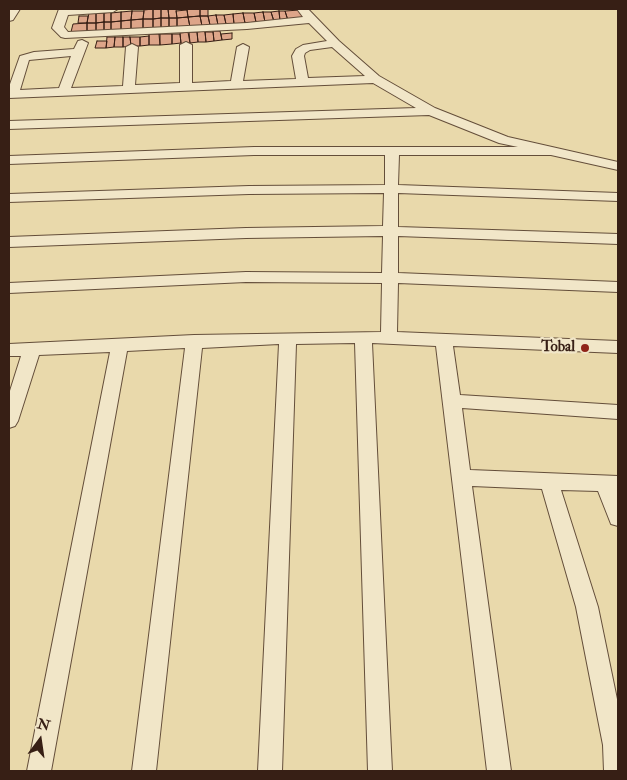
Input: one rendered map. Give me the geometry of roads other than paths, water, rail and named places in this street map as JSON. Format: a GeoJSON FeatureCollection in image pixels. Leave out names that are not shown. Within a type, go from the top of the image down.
{"type":"FeatureCollection","features":[{"type":"Feature","properties":{"kind":"street"},"geometry":{"type":"LineString","coordinates":[[9,18],[14,9]]}},
{"type":"Feature","properties":{"kind":"street"},"geometry":{"type":"LineString","coordinates":[[113,9],[63,10],[58,28],[65,35],[244,37],[313,19]]}},
{"type":"Feature","properties":{"kind":"street"},"geometry":{"type":"LineString","coordinates":[[302,9],[335,43],[375,79],[431,111],[504,140],[618,166]]}},
{"type":"Feature","properties":{"kind":"street"},"geometry":{"type":"LineString","coordinates":[[64,91],[85,35]]}},
{"type":"Feature","properties":{"kind":"street"},"geometry":{"type":"LineString","coordinates":[[236,84],[244,37]]}},
{"type":"Feature","properties":{"kind":"street"},"geometry":{"type":"LineString","coordinates":[[302,82],[298,56],[300,51],[307,47],[335,43]]}},
{"type":"Feature","properties":{"kind":"street"},"geometry":{"type":"LineString","coordinates":[[186,45],[186,86]]}},
{"type":"Feature","properties":{"kind":"street"},"geometry":{"type":"LineString","coordinates":[[129,88],[132,47]]}},
{"type":"Feature","properties":{"kind":"street"},"geometry":{"type":"LineString","coordinates":[[79,52],[34,55],[24,58],[11,94],[375,79]]}},
{"type":"Feature","properties":{"kind":"street"},"geometry":{"type":"LineString","coordinates":[[9,125],[431,111]]}},
{"type":"Feature","properties":{"kind":"street"},"geometry":{"type":"LineString","coordinates":[[388,338],[392,150]]}},
{"type":"Feature","properties":{"kind":"street"},"geometry":{"type":"LineString","coordinates":[[9,160],[254,151],[550,151]]}},
{"type":"Feature","properties":{"kind":"street"},"geometry":{"type":"LineString","coordinates":[[9,198],[249,190],[391,189],[618,197]]}},
{"type":"Feature","properties":{"kind":"street"},"geometry":{"type":"LineString","coordinates":[[9,242],[246,232],[390,232],[618,239]]}},
{"type":"Feature","properties":{"kind":"street"},"geometry":{"type":"LineString","coordinates":[[9,288],[246,277],[390,278],[618,287]]}},
{"type":"Feature","properties":{"kind":"street"},"geometry":{"type":"LineString","coordinates":[[363,337],[380,771]]}},
{"type":"Feature","properties":{"kind":"street"},"geometry":{"type":"LineString","coordinates":[[9,350],[194,341],[363,337],[618,347]]}},
{"type":"Feature","properties":{"kind":"street"},"geometry":{"type":"LineString","coordinates":[[270,771],[288,338]]}},
{"type":"Feature","properties":{"kind":"street"},"geometry":{"type":"LineString","coordinates":[[444,340],[499,771]]}},
{"type":"Feature","properties":{"kind":"street"},"geometry":{"type":"LineString","coordinates":[[144,771],[194,341]]}},
{"type":"Feature","properties":{"kind":"street"},"geometry":{"type":"LineString","coordinates":[[39,771],[120,344]]}},
{"type":"Feature","properties":{"kind":"street"},"geometry":{"type":"LineString","coordinates":[[9,421],[32,349]]}},
{"type":"Feature","properties":{"kind":"street"},"geometry":{"type":"LineString","coordinates":[[452,401],[618,412]]}},
{"type":"Feature","properties":{"kind":"street"},"geometry":{"type":"LineString","coordinates":[[461,478],[611,484],[618,518]]}},
{"type":"Feature","properties":{"kind":"street"},"geometry":{"type":"LineString","coordinates":[[549,481],[587,607],[615,745],[616,771]]}},
{"type":"Feature","properties":{"kind":"place","name":"Tobal"},"geometry":{"type":"Point","coordinates":[585,348]}}]}
